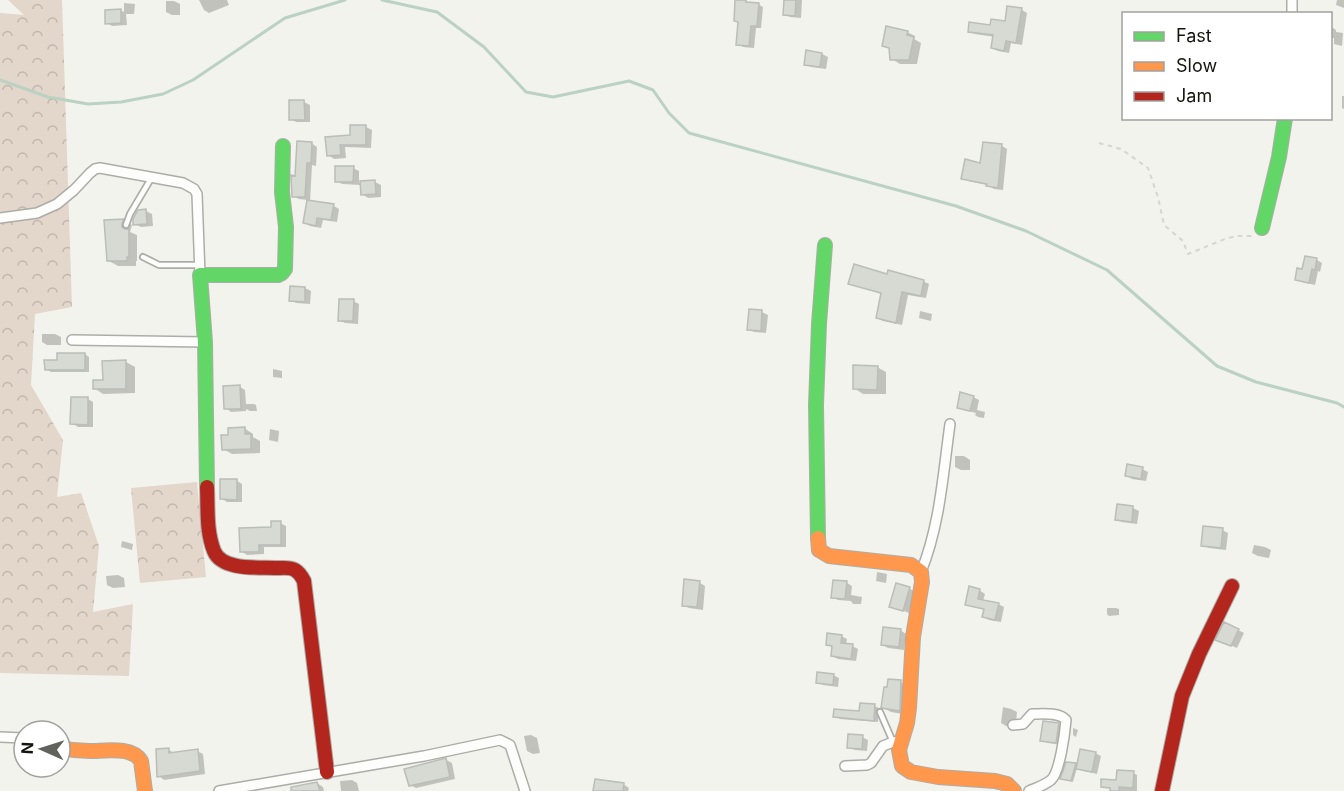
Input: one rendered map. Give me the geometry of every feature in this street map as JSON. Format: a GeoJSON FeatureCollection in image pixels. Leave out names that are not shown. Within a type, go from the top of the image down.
{"type":"FeatureCollection","features":[{"type":"Feature","properties":{"kind":"street"},"geometry":{"type":"LineString","coordinates":[[1263,228],[1280,157],[1286,120]]}},
{"type":"Feature","properties":{"kind":"street"},"geometry":{"type":"LineString","coordinates":[[200,270],[278,275],[285,269],[283,146]]}},
{"type":"Feature","properties":{"kind":"street"},"geometry":{"type":"LineString","coordinates":[[0,218],[37,213],[57,204],[90,173],[100,168],[189,185],[197,194],[205,342],[208,529],[214,552],[219,560],[240,566],[289,568],[296,570],[304,581],[327,772]]}},
{"type":"Feature","properties":{"kind":"street"},"geometry":{"type":"LineString","coordinates":[[825,245],[816,405],[819,550],[829,556],[911,566],[921,572]]}},
{"type":"Feature","properties":{"kind":"street"},"geometry":{"type":"LineString","coordinates":[[72,340],[205,342]]}},
{"type":"Feature","properties":{"kind":"street"},"geometry":{"type":"LineString","coordinates":[[845,766],[871,763],[883,746],[897,741],[907,723],[913,637],[922,582],[921,572],[936,525],[950,424]]}},
{"type":"Feature","properties":{"kind":"street"},"geometry":{"type":"LineString","coordinates":[[1162,791],[1182,695],[1232,586]]}},
{"type":"Feature","properties":{"kind":"street"},"geometry":{"type":"LineString","coordinates":[[1013,725],[1023,724],[1032,714],[1058,715],[1066,720],[1055,776],[1049,782],[1029,791]]}},
{"type":"Feature","properties":{"kind":"street"},"geometry":{"type":"LineString","coordinates":[[219,791],[424,756],[500,740],[510,745],[525,791]]}},
{"type":"Feature","properties":{"kind":"street"},"geometry":{"type":"LineString","coordinates":[[897,741],[902,766],[911,772],[938,777],[995,781],[1007,784],[1014,791]]}},
{"type":"Feature","properties":{"kind":"street"},"geometry":{"type":"LineString","coordinates":[[72,750],[119,751],[135,754],[141,762],[144,791]]}},
{"type":"Feature","properties":{"kind":"lane"},"geometry":{"type":"LineString","coordinates":[[126,225],[152,177]]}},
{"type":"Feature","properties":{"kind":"lane"},"geometry":{"type":"LineString","coordinates":[[143,257],[159,265],[200,270]]}},
{"type":"Feature","properties":{"kind":"lane"},"geometry":{"type":"LineString","coordinates":[[880,712],[897,741]]}},
{"type":"Feature","properties":{"kind":"path"},"geometry":{"type":"LineString","coordinates":[[1099,143],[1121,149],[1148,168],[1164,225],[1183,241],[1188,254],[1236,236],[1252,237],[1263,228]]}},
{"type":"Feature","properties":{"kind":"green space"},"geometry":{"type":"Polygon","coordinates":[[[8,0],[62,0],[72,307],[35,314],[31,385],[63,440],[57,497],[81,493],[99,546],[93,612],[133,604],[129,676],[0,673],[0,13],[24,15],[8,0]]]}},
{"type":"Feature","properties":{"kind":"green space"},"geometry":{"type":"Polygon","coordinates":[[[197,482],[206,577],[140,583],[131,488],[197,482]]]}},
{"type":"Feature","properties":{"kind":"building"},"geometry":{"type":"Polygon","coordinates":[[[735,0],[759,3],[757,26],[751,26],[749,46],[736,45],[738,22],[734,21],[735,0]]]}},
{"type":"Feature","properties":{"kind":"building"},"geometry":{"type":"Polygon","coordinates":[[[784,0],[796,0],[795,16],[783,15],[784,0]]]}},
{"type":"Feature","properties":{"kind":"building"},"geometry":{"type":"Polygon","coordinates":[[[1007,6],[1022,8],[1016,43],[1006,41],[1004,51],[991,48],[993,35],[968,32],[969,22],[990,25],[991,19],[1005,21],[1007,6]]]}},
{"type":"Feature","properties":{"kind":"building"},"geometry":{"type":"Polygon","coordinates":[[[121,9],[121,23],[105,24],[105,10],[121,9]]]}},
{"type":"Feature","properties":{"kind":"building"},"geometry":{"type":"Polygon","coordinates":[[[886,26],[908,31],[907,35],[914,37],[909,60],[890,60],[889,48],[882,46],[886,26]]]}},
{"type":"Feature","properties":{"kind":"building"},"geometry":{"type":"Polygon","coordinates":[[[806,50],[822,53],[820,67],[804,65],[806,50]]]}},
{"type":"Feature","properties":{"kind":"building"},"geometry":{"type":"Polygon","coordinates":[[[289,100],[304,100],[305,120],[289,120],[289,100]]]}},
{"type":"Feature","properties":{"kind":"building"},"geometry":{"type":"Polygon","coordinates":[[[350,125],[366,125],[366,145],[340,145],[341,155],[327,156],[325,137],[350,135],[350,125]]]}},
{"type":"Feature","properties":{"kind":"building"},"geometry":{"type":"Polygon","coordinates":[[[297,141],[312,142],[311,163],[307,163],[305,197],[292,197],[291,175],[295,176],[297,141]]]}},
{"type":"Feature","properties":{"kind":"building"},"geometry":{"type":"Polygon","coordinates":[[[983,142],[1002,144],[998,188],[961,179],[965,159],[980,163],[983,142]]]}},
{"type":"Feature","properties":{"kind":"building"},"geometry":{"type":"Polygon","coordinates":[[[335,166],[354,166],[353,182],[335,182],[335,166]]]}},
{"type":"Feature","properties":{"kind":"building"},"geometry":{"type":"Polygon","coordinates":[[[375,180],[376,194],[361,195],[360,181],[375,180]]]}},
{"type":"Feature","properties":{"kind":"building"},"geometry":{"type":"Polygon","coordinates":[[[307,200],[334,204],[331,220],[317,218],[316,226],[303,223],[307,200]]]}},
{"type":"Feature","properties":{"kind":"building"},"geometry":{"type":"Polygon","coordinates":[[[146,209],[147,224],[133,225],[133,219],[138,210],[146,209]]]}},
{"type":"Feature","properties":{"kind":"building"},"geometry":{"type":"Polygon","coordinates":[[[124,219],[122,227],[129,229],[129,257],[127,261],[107,261],[104,220],[124,219]]]}},
{"type":"Feature","properties":{"kind":"building"},"geometry":{"type":"Polygon","coordinates":[[[1305,256],[1317,258],[1309,283],[1295,280],[1297,268],[1302,269],[1305,256]]]}},
{"type":"Feature","properties":{"kind":"building"},"geometry":{"type":"Polygon","coordinates":[[[854,264],[887,274],[888,270],[924,280],[921,296],[902,292],[896,323],[876,318],[881,293],[848,284],[854,264]]]}},
{"type":"Feature","properties":{"kind":"building"},"geometry":{"type":"Polygon","coordinates":[[[290,286],[305,287],[305,302],[289,301],[290,286]]]}},
{"type":"Feature","properties":{"kind":"building"},"geometry":{"type":"Polygon","coordinates":[[[339,299],[354,299],[353,321],[338,321],[339,299]]]}},
{"type":"Feature","properties":{"kind":"building"},"geometry":{"type":"Polygon","coordinates":[[[749,309],[762,310],[761,331],[747,330],[749,309]]]}},
{"type":"Feature","properties":{"kind":"building"},"geometry":{"type":"Polygon","coordinates":[[[57,353],[85,353],[85,370],[45,370],[44,360],[57,360],[57,353]]]}},
{"type":"Feature","properties":{"kind":"building"},"geometry":{"type":"Polygon","coordinates":[[[126,360],[126,389],[93,389],[93,380],[103,380],[102,361],[126,360]]]}},
{"type":"Feature","properties":{"kind":"building"},"geometry":{"type":"Polygon","coordinates":[[[853,365],[878,366],[877,390],[853,389],[853,365]]]}},
{"type":"Feature","properties":{"kind":"building"},"geometry":{"type":"Polygon","coordinates":[[[240,385],[241,409],[224,409],[223,386],[240,385]]]}},
{"type":"Feature","properties":{"kind":"building"},"geometry":{"type":"Polygon","coordinates":[[[960,392],[974,396],[970,411],[957,408],[960,392]]]}},
{"type":"Feature","properties":{"kind":"building"},"geometry":{"type":"Polygon","coordinates":[[[71,397],[88,397],[88,425],[70,424],[71,397]]]}},
{"type":"Feature","properties":{"kind":"building"},"geometry":{"type":"Polygon","coordinates":[[[245,427],[245,434],[251,434],[251,449],[222,450],[221,435],[228,435],[228,428],[245,427]]]}},
{"type":"Feature","properties":{"kind":"building"},"geometry":{"type":"Polygon","coordinates":[[[1127,464],[1143,467],[1141,479],[1125,476],[1127,464]]]}},
{"type":"Feature","properties":{"kind":"building"},"geometry":{"type":"Polygon","coordinates":[[[220,479],[237,479],[237,500],[220,499],[220,479]]]}},
{"type":"Feature","properties":{"kind":"building"},"geometry":{"type":"Polygon","coordinates":[[[1117,504],[1133,506],[1132,522],[1115,520],[1117,504]]]}},
{"type":"Feature","properties":{"kind":"building"},"geometry":{"type":"Polygon","coordinates":[[[271,521],[281,521],[281,545],[259,545],[259,552],[240,552],[239,528],[271,527],[271,521]]]}},
{"type":"Feature","properties":{"kind":"building"},"geometry":{"type":"Polygon","coordinates":[[[1203,526],[1223,528],[1221,548],[1201,546],[1203,526]]]}},
{"type":"Feature","properties":{"kind":"building"},"geometry":{"type":"Polygon","coordinates":[[[684,579],[700,581],[697,607],[682,606],[684,579]]]}},
{"type":"Feature","properties":{"kind":"building"},"geometry":{"type":"Polygon","coordinates":[[[833,580],[847,581],[845,599],[831,598],[833,580]]]}},
{"type":"Feature","properties":{"kind":"building"},"geometry":{"type":"Polygon","coordinates":[[[896,583],[910,587],[903,611],[889,607],[896,583]]]}},
{"type":"Feature","properties":{"kind":"building"},"geometry":{"type":"Polygon","coordinates":[[[969,586],[980,589],[978,599],[999,603],[995,620],[982,617],[984,609],[965,605],[969,586]]]}},
{"type":"Feature","properties":{"kind":"building"},"geometry":{"type":"Polygon","coordinates":[[[1224,622],[1239,629],[1231,646],[1215,640],[1224,622]]]}},
{"type":"Feature","properties":{"kind":"building"},"geometry":{"type":"Polygon","coordinates":[[[883,627],[901,629],[899,647],[881,645],[883,627]]]}},
{"type":"Feature","properties":{"kind":"building"},"geometry":{"type":"Polygon","coordinates":[[[827,633],[842,635],[841,643],[853,644],[851,659],[831,656],[832,646],[826,645],[827,633]]]}},
{"type":"Feature","properties":{"kind":"building"},"geometry":{"type":"Polygon","coordinates":[[[817,672],[834,674],[833,685],[816,683],[817,672]]]}},
{"type":"Feature","properties":{"kind":"building"},"geometry":{"type":"Polygon","coordinates":[[[888,679],[901,680],[900,711],[881,708],[884,687],[887,687],[888,679]]]}},
{"type":"Feature","properties":{"kind":"building"},"geometry":{"type":"Polygon","coordinates":[[[860,703],[875,704],[874,721],[833,717],[834,709],[859,711],[860,703]]]}},
{"type":"Feature","properties":{"kind":"building"},"geometry":{"type":"Polygon","coordinates":[[[1043,721],[1059,723],[1056,743],[1040,741],[1043,721]]]}},
{"type":"Feature","properties":{"kind":"building"},"geometry":{"type":"Polygon","coordinates":[[[848,734],[863,735],[862,749],[847,748],[848,734]]]}},
{"type":"Feature","properties":{"kind":"building"},"geometry":{"type":"Polygon","coordinates":[[[169,748],[169,753],[198,749],[200,771],[157,777],[156,749],[169,748]]]}},
{"type":"Feature","properties":{"kind":"building"},"geometry":{"type":"Polygon","coordinates":[[[1080,749],[1096,752],[1092,772],[1076,769],[1080,749]]]}},
{"type":"Feature","properties":{"kind":"building"},"geometry":{"type":"Polygon","coordinates":[[[446,758],[450,777],[409,786],[404,769],[446,758]]]}},
{"type":"Feature","properties":{"kind":"building"},"geometry":{"type":"Polygon","coordinates":[[[1066,762],[1076,763],[1071,781],[1060,779],[1066,762]]]}},
{"type":"Feature","properties":{"kind":"building"},"geometry":{"type":"Polygon","coordinates":[[[1117,770],[1134,771],[1133,788],[1119,787],[1119,791],[1110,791],[1110,788],[1101,787],[1101,779],[1116,780],[1117,770]]]}},
{"type":"Feature","properties":{"kind":"building"},"geometry":{"type":"Polygon","coordinates":[[[595,779],[624,783],[623,791],[593,791],[595,779]]]}},
{"type":"Feature","properties":{"kind":"building"},"geometry":{"type":"Polygon","coordinates":[[[317,782],[320,791],[291,791],[291,787],[317,782]]]}},
{"type":"Feature","properties":{"kind":"waterway"},"geometry":{"type":"LineString","coordinates":[[0,80],[48,97],[88,104],[121,102],[163,94],[193,80],[285,18],[345,0]]}},
{"type":"Feature","properties":{"kind":"waterway"},"geometry":{"type":"LineString","coordinates":[[382,0],[437,12],[484,47],[526,92],[553,97],[629,81],[653,90],[669,113],[689,133],[956,206],[1026,231],[1107,270],[1217,366],[1256,382],[1337,403],[1344,407]]}},
{"type":"Feature","properties":{"kind":"traffic: fast"},"geometry":{"type":"LineString","coordinates":[[1262,228],[1279,157],[1285,120]]}},
{"type":"Feature","properties":{"kind":"traffic: fast"},"geometry":{"type":"LineString","coordinates":[[207,487],[205,342],[200,275],[278,275],[285,269],[283,146]]}},
{"type":"Feature","properties":{"kind":"traffic: fast"},"geometry":{"type":"LineString","coordinates":[[818,538],[816,405],[825,245]]}},
{"type":"Feature","properties":{"kind":"traffic: slow"},"geometry":{"type":"LineString","coordinates":[[818,538],[819,550],[829,556],[911,565],[921,572],[922,582],[913,637],[909,708],[899,750],[902,766],[911,772],[938,777],[995,781],[1007,784],[1014,791]]}},
{"type":"Feature","properties":{"kind":"traffic: slow"},"geometry":{"type":"LineString","coordinates":[[72,750],[118,750],[137,756],[141,761],[145,791]]}},
{"type":"Feature","properties":{"kind":"traffic: jam"},"geometry":{"type":"LineString","coordinates":[[207,487],[210,536],[218,557],[225,562],[242,567],[291,568],[298,572],[304,581],[327,772]]}},
{"type":"Feature","properties":{"kind":"traffic: jam"},"geometry":{"type":"LineString","coordinates":[[1162,791],[1182,696],[1199,654],[1232,586]]}}]}
